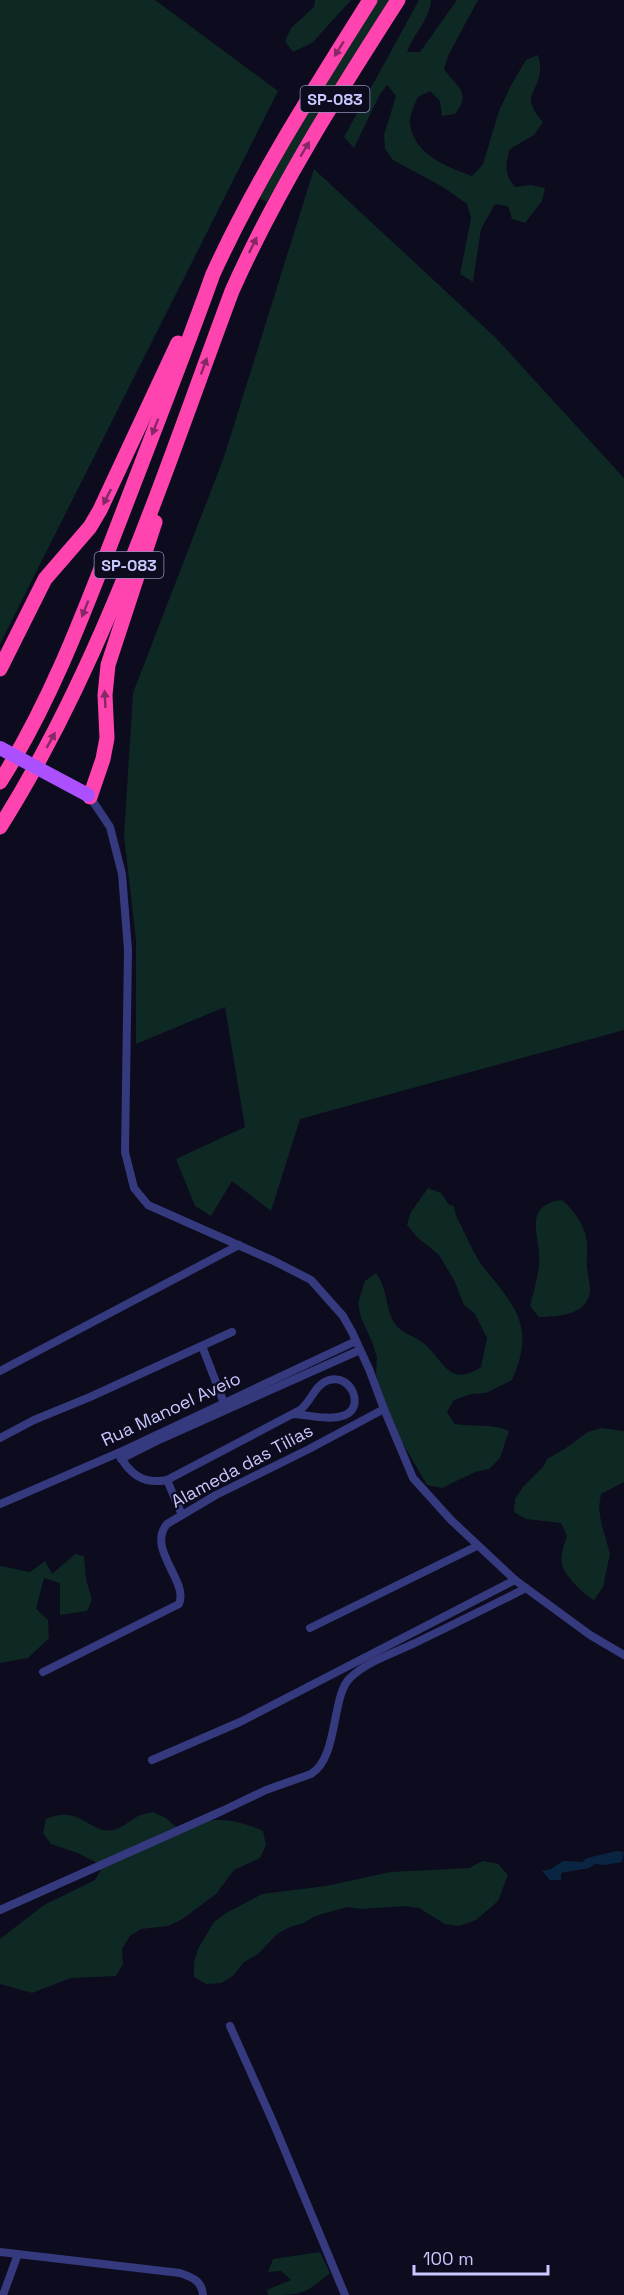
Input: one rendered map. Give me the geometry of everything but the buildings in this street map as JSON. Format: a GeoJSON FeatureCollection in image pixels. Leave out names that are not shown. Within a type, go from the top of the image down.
{"type":"FeatureCollection","features":[{"type":"Feature","properties":{"kind":"highway","name":"SP-083"},"geometry":{"type":"LineString","coordinates":[[0,782],[35,720],[76,632],[213,274],[285,135],[370,0]]}},
{"type":"Feature","properties":{"kind":"highway","name":"SP-083"},"geometry":{"type":"LineString","coordinates":[[0,827],[27,784],[83,676],[124,580],[232,291],[276,200],[328,110],[398,0]]}},
{"type":"Feature","properties":{"kind":"highway"},"geometry":{"type":"LineString","coordinates":[[0,669],[45,579],[90,527],[104,503],[193,310],[213,274]]}},
{"type":"Feature","properties":{"kind":"highway"},"geometry":{"type":"LineString","coordinates":[[89,796],[103,759],[107,738],[105,695],[108,665],[147,548],[193,395]]}},
{"type":"Feature","properties":{"kind":"main road"},"geometry":{"type":"LineString","coordinates":[[0,748],[89,796]]}},
{"type":"Feature","properties":{"kind":"street"},"geometry":{"type":"LineString","coordinates":[[89,796],[111,827],[116,842],[126,913],[128,989],[125,1152],[134,1188],[148,1205],[297,1271],[311,1280],[343,1316],[369,1369],[413,1478],[437,1506],[515,1580],[590,1635],[624,1655]]}},
{"type":"Feature","properties":{"kind":"street"},"geometry":{"type":"LineString","coordinates":[[0,1371],[239,1245]]}},
{"type":"Feature","properties":{"kind":"street"},"geometry":{"type":"LineString","coordinates":[[0,1438],[34,1420],[232,1332]]}},
{"type":"Feature","properties":{"kind":"street"},"geometry":{"type":"LineString","coordinates":[[202,1346],[224,1403]]}},
{"type":"Feature","properties":{"kind":"street"},"geometry":{"type":"LineString","coordinates":[[293,1414],[324,1417],[345,1415],[350,1412],[354,1403],[353,1392],[342,1379],[323,1383],[308,1403],[293,1414],[167,1480],[145,1481],[133,1476],[120,1456],[358,1346]]}},
{"type":"Feature","properties":{"kind":"street","name":"Rua Manoel Aveio"},"geometry":{"type":"LineString","coordinates":[[0,1504],[120,1456],[224,1403],[358,1346]]}},
{"type":"Feature","properties":{"kind":"street","name":"Alameda das Tilias"},"geometry":{"type":"LineString","coordinates":[[43,1672],[179,1604],[180,1594],[165,1557],[162,1535],[167,1524],[216,1495],[384,1409]]}},
{"type":"Feature","properties":{"kind":"street"},"geometry":{"type":"LineString","coordinates":[[167,1480],[182,1515]]}},
{"type":"Feature","properties":{"kind":"street"},"geometry":{"type":"LineString","coordinates":[[310,1628],[477,1546]]}},
{"type":"Feature","properties":{"kind":"street"},"geometry":{"type":"LineString","coordinates":[[152,1760],[240,1722],[515,1580]]}},
{"type":"Feature","properties":{"kind":"street"},"geometry":{"type":"LineString","coordinates":[[0,1910],[266,1790],[318,1770],[333,1733],[342,1692],[351,1677],[381,1659],[526,1588]]}},
{"type":"Feature","properties":{"kind":"street"},"geometry":{"type":"LineString","coordinates":[[230,2026],[273,2122],[345,2295]]}},
{"type":"Feature","properties":{"kind":"street"},"geometry":{"type":"LineString","coordinates":[[0,2252],[180,2273],[201,2284],[203,2295]]}},
{"type":"Feature","properties":{"kind":"street"},"geometry":{"type":"LineString","coordinates":[[3,2295],[18,2254]]}},
{"type":"Feature","properties":{"kind":"green space"},"geometry":{"type":"Polygon","coordinates":[[[0,0],[155,0],[278,91],[0,644],[0,0]]]}},
{"type":"Feature","properties":{"kind":"green space"},"geometry":{"type":"Polygon","coordinates":[[[315,0],[351,0],[312,43],[293,52],[285,41],[291,28],[314,7],[315,0]]]}},
{"type":"Feature","properties":{"kind":"green space"},"geometry":{"type":"Polygon","coordinates":[[[377,0],[392,0],[310,128],[267,202],[257,197],[377,0]]]}},
{"type":"Feature","properties":{"kind":"green space"},"geometry":{"type":"Polygon","coordinates":[[[419,0],[431,0],[430,7],[407,52],[420,52],[457,0],[478,0],[448,56],[444,69],[461,90],[460,106],[455,114],[442,116],[440,101],[430,91],[418,97],[410,117],[413,135],[418,144],[425,152],[443,164],[472,176],[483,164],[499,111],[511,85],[526,60],[538,55],[540,62],[539,79],[531,100],[532,106],[543,122],[534,135],[510,149],[506,169],[515,187],[531,185],[545,188],[542,201],[525,223],[512,219],[508,206],[495,204],[481,229],[473,282],[460,274],[471,218],[467,204],[443,187],[393,160],[385,149],[384,135],[396,96],[387,85],[379,96],[354,148],[344,137],[419,0]]]}},
{"type":"Feature","properties":{"kind":"green space"},"geometry":{"type":"Polygon","coordinates":[[[314,169],[496,338],[624,478],[624,1030],[300,1119],[271,1211],[232,1181],[211,1216],[195,1206],[176,1159],[245,1127],[225,1007],[136,1044],[136,940],[124,836],[133,693],[224,457],[314,169]]]}},
{"type":"Feature","properties":{"kind":"green space"},"geometry":{"type":"Polygon","coordinates":[[[428,1188],[441,1193],[449,1205],[454,1206],[455,1213],[478,1260],[506,1295],[519,1320],[522,1332],[519,1362],[512,1380],[486,1393],[471,1394],[454,1400],[447,1412],[455,1424],[489,1426],[509,1431],[500,1458],[489,1469],[475,1472],[442,1488],[427,1485],[399,1437],[382,1400],[376,1373],[377,1358],[361,1318],[358,1303],[365,1281],[376,1273],[383,1287],[392,1318],[398,1327],[422,1342],[453,1373],[461,1375],[481,1367],[487,1338],[475,1314],[464,1305],[454,1280],[439,1255],[417,1237],[407,1225],[411,1212],[428,1188]]]}},
{"type":"Feature","properties":{"kind":"green space"},"geometry":{"type":"Polygon","coordinates":[[[562,1200],[575,1214],[584,1231],[587,1243],[590,1292],[587,1301],[575,1312],[539,1317],[530,1306],[539,1265],[537,1216],[541,1209],[549,1203],[562,1200]]]}},
{"type":"Feature","properties":{"kind":"green space"},"geometry":{"type":"Polygon","coordinates":[[[601,1428],[624,1431],[624,1482],[601,1494],[599,1507],[601,1522],[610,1554],[603,1587],[594,1600],[575,1585],[562,1565],[562,1554],[567,1536],[561,1523],[526,1519],[514,1512],[515,1499],[523,1487],[544,1466],[547,1459],[588,1432],[601,1428]]]}},
{"type":"Feature","properties":{"kind":"green space"},"geometry":{"type":"Polygon","coordinates":[[[75,1554],[84,1556],[86,1579],[92,1600],[87,1611],[60,1615],[60,1583],[44,1578],[36,1609],[48,1620],[49,1638],[28,1658],[0,1663],[0,1566],[30,1572],[45,1561],[52,1574],[75,1554]]]}},
{"type":"Feature","properties":{"kind":"green space"},"geometry":{"type":"Polygon","coordinates":[[[153,1812],[166,1818],[176,1827],[210,1820],[230,1821],[251,1826],[263,1831],[266,1845],[260,1858],[234,1870],[216,1894],[181,1920],[168,1926],[141,1929],[130,1936],[122,1949],[123,1964],[116,1976],[71,1978],[32,1993],[0,1984],[0,1939],[44,1905],[95,1880],[103,1866],[78,1853],[51,1844],[43,1833],[46,1819],[68,1815],[98,1828],[113,1830],[138,1816],[153,1812]]]}},
{"type":"Feature","properties":{"kind":"green space"},"geometry":{"type":"Polygon","coordinates":[[[483,1861],[498,1864],[508,1875],[498,1901],[476,1920],[459,1926],[445,1924],[419,1908],[405,1906],[361,1909],[347,1907],[315,1916],[277,1934],[258,1954],[244,1962],[233,1976],[221,1983],[206,1984],[194,1977],[194,1962],[198,1949],[214,1922],[262,1894],[326,1886],[391,1872],[469,1868],[483,1861]]]}},
{"type":"Feature","properties":{"kind":"green space"},"geometry":{"type":"Polygon","coordinates":[[[320,2252],[330,2273],[308,2290],[288,2295],[268,2295],[267,2290],[291,2280],[281,2271],[268,2272],[273,2259],[320,2252]]]}},
{"type":"Feature","properties":{"kind":"water"},"geometry":{"type":"Polygon","coordinates":[[[617,1851],[624,1852],[622,1862],[595,1864],[589,1868],[561,1873],[561,1880],[550,1880],[542,1871],[551,1869],[563,1861],[582,1862],[587,1858],[617,1851]]]}}]}
